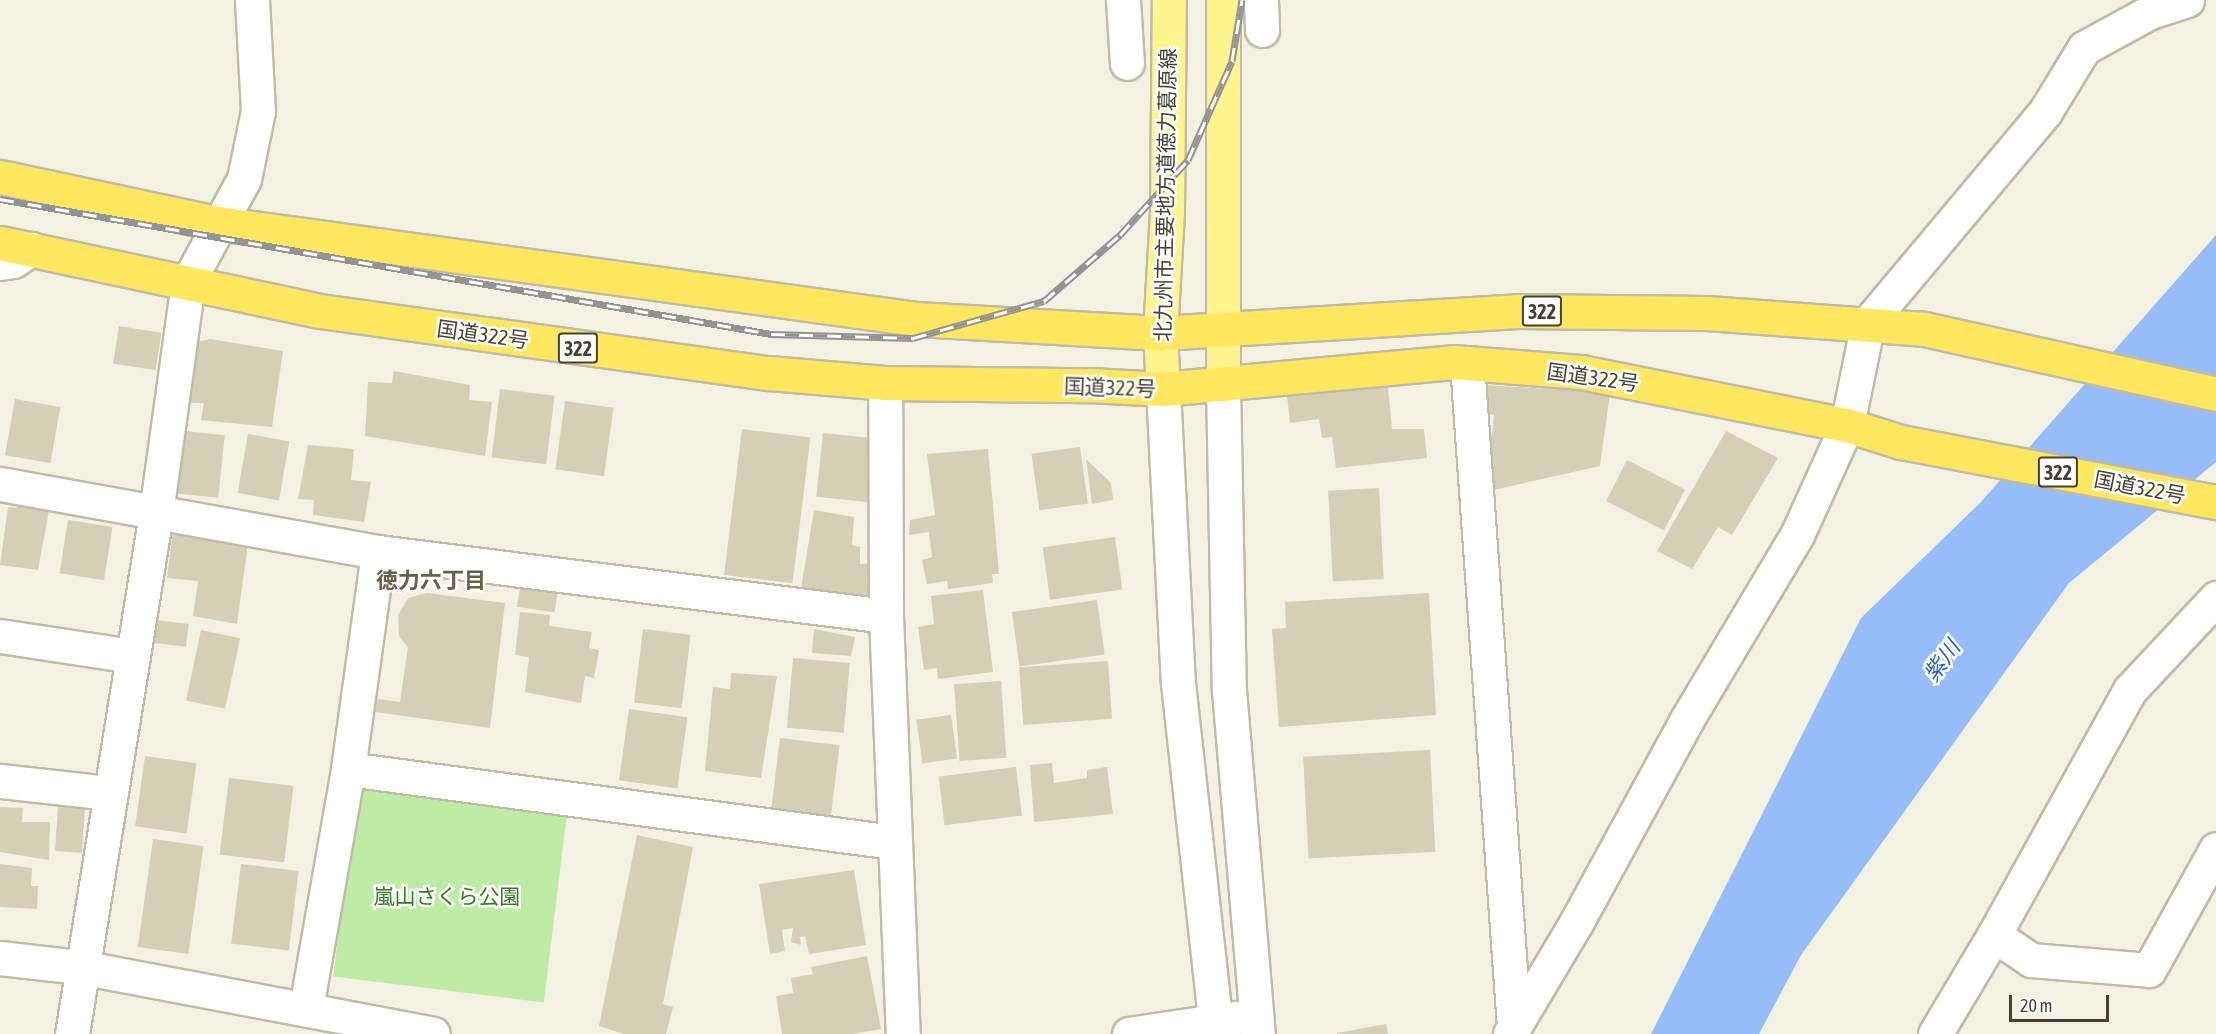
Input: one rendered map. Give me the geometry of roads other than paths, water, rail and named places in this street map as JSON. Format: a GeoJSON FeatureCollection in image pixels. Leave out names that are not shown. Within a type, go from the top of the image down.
{"type":"FeatureCollection","features":[{"type":"Feature","properties":{"kind":"highway","name":"322"},"geometry":{"type":"LineString","coordinates":[[0,177],[217,223],[917,319],[1160,333],[1517,311],[1707,313],[1868,323],[1924,329],[2216,394]]}},
{"type":"Feature","properties":{"kind":"highway","name":"国道322号"},"geometry":{"type":"LineString","coordinates":[[15,246],[320,311],[758,371],[885,383],[1090,385],[1163,390],[1467,363],[1581,372],[1847,425],[1901,442],[2216,502]]}},
{"type":"Feature","properties":{"kind":"main road","name":"北九州市主要地方道徳力葛原線"},"geometry":{"type":"LineString","coordinates":[[1163,390],[1160,333],[1167,212],[1169,0]]}},
{"type":"Feature","properties":{"kind":"main road"},"geometry":{"type":"LineString","coordinates":[[1223,0],[1224,385]]}},
{"type":"Feature","properties":{"kind":"street"},"geometry":{"type":"LineString","coordinates":[[72,1034],[80,968],[156,513],[188,282],[217,223],[244,179],[258,111],[252,0]]}},
{"type":"Feature","properties":{"kind":"street"},"geometry":{"type":"LineString","coordinates":[[1123,0],[1127,63]]}},
{"type":"Feature","properties":{"kind":"street"},"geometry":{"type":"LineString","coordinates":[[1512,1030],[1576,923],[1686,721],[1797,535],[1847,425],[1868,323],[2044,112],[2084,48],[2150,12],[2187,0]]}},
{"type":"Feature","properties":{"kind":"street"},"geometry":{"type":"LineString","coordinates":[[0,263],[13,261],[15,246]]}},
{"type":"Feature","properties":{"kind":"street"},"geometry":{"type":"LineString","coordinates":[[1467,363],[1512,1030]]}},
{"type":"Feature","properties":{"kind":"street"},"geometry":{"type":"LineString","coordinates":[[885,383],[886,616],[893,842],[903,1034]]}},
{"type":"Feature","properties":{"kind":"street"},"geometry":{"type":"LineString","coordinates":[[1129,1034],[1257,1024],[1229,690],[1224,385]]}},
{"type":"Feature","properties":{"kind":"street"},"geometry":{"type":"LineString","coordinates":[[1163,390],[1178,683],[1216,1028]]}},
{"type":"Feature","properties":{"kind":"street"},"geometry":{"type":"LineString","coordinates":[[0,484],[378,552],[886,616]]}},
{"type":"Feature","properties":{"kind":"street"},"geometry":{"type":"LineString","coordinates":[[306,1008],[348,769],[378,552]]}},
{"type":"Feature","properties":{"kind":"street"},"geometry":{"type":"LineString","coordinates":[[1935,1034],[1994,935],[2130,690],[2216,598]]}},
{"type":"Feature","properties":{"kind":"street"},"geometry":{"type":"LineString","coordinates":[[0,636],[132,656]]}},
{"type":"Feature","properties":{"kind":"street"},"geometry":{"type":"LineString","coordinates":[[348,769],[893,842]]}},
{"type":"Feature","properties":{"kind":"street"},"geometry":{"type":"LineString","coordinates":[[0,781],[109,793]]}},
{"type":"Feature","properties":{"kind":"street"},"geometry":{"type":"LineString","coordinates":[[1994,935],[2031,960],[2149,970],[2216,849]]}},
{"type":"Feature","properties":{"kind":"street"},"geometry":{"type":"LineString","coordinates":[[0,958],[80,968],[306,1008],[394,1030],[433,1034]]}},
{"type":"Feature","properties":{"kind":"water","name":"紫川"},"geometry":{"type":"Polygon","coordinates":[[[2216,235],[2216,462],[2069,583],[1801,955],[1759,1034],[1651,1034],[1861,618],[1980,503],[2216,235]]]}},
{"type":"Feature","properties":{"kind":"railway"},"geometry":{"type":"LineString","coordinates":[[0,199],[771,334],[913,338],[1044,301],[1120,235],[1188,160],[1232,61],[1242,0]]}},
{"type":"Feature","properties":{"kind":"district","name":"徳力六丁目"},"geometry":{"type":"Point","coordinates":[431,581]}},
{"type":"Feature","properties":{"kind":"park label","name":"嵐山さくら公園"},"geometry":{"type":"Point","coordinates":[447,896]}}]}
